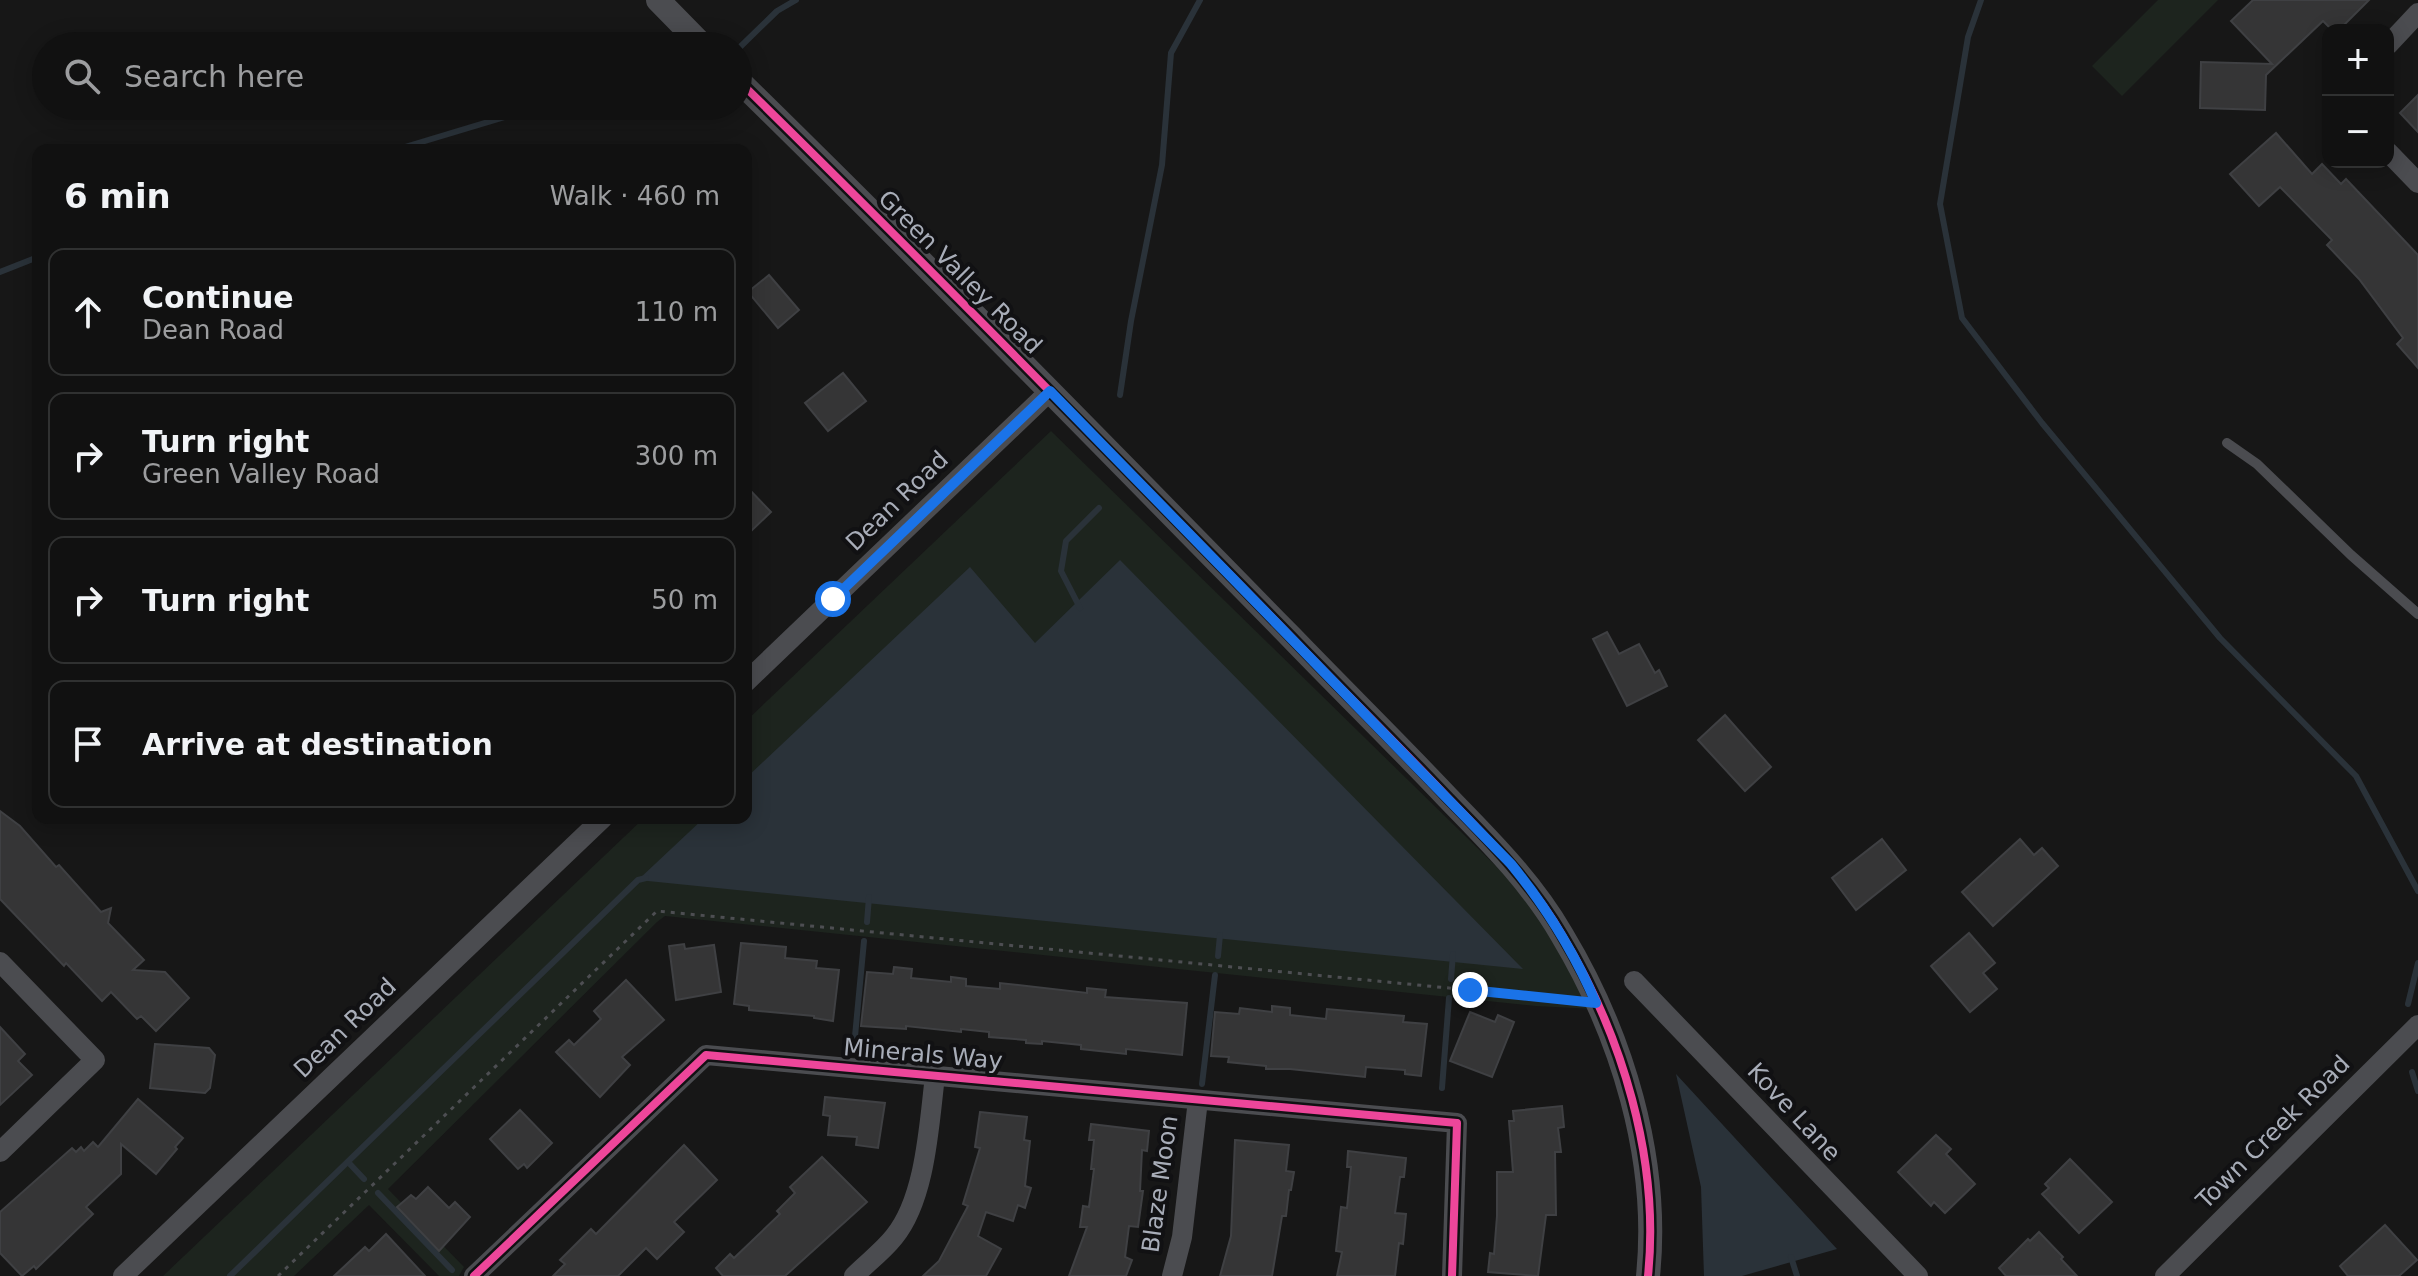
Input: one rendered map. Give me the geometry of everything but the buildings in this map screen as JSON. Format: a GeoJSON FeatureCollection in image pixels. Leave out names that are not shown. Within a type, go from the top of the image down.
{"type":"FeatureCollection","features":[{"type":"Feature","properties":{"kind":"street"},"geometry":{"type":"LineString","coordinates":[[658,0],[689,32]]}},
{"type":"Feature","properties":{"kind":"street"},"geometry":{"type":"LineString","coordinates":[[2394,39],[2418,13]]}},
{"type":"Feature","properties":{"kind":"street","name":"Green Valley Road"},"geometry":{"type":"LineString","coordinates":[[752,94],[1050,391],[1511,864],[1536,895],[1562,935],[1596,1003],[1625,1076],[1646,1167],[1652,1235],[1648,1276]]}},
{"type":"Feature","properties":{"kind":"street"},"geometry":{"type":"LineString","coordinates":[[2394,158],[2418,183]]}},
{"type":"Feature","properties":{"kind":"street","name":"Dean Road"},"geometry":{"type":"LineString","coordinates":[[752,676],[1050,391]]}},
{"type":"Feature","properties":{"kind":"street","name":"Dean Road"},"geometry":{"type":"LineString","coordinates":[[123,1276],[597,824]]}},
{"type":"Feature","properties":{"kind":"street"},"geometry":{"type":"LineString","coordinates":[[0,962],[95,1060],[0,1152]]}},
{"type":"Feature","properties":{"kind":"street","name":"Kove Lane"},"geometry":{"type":"LineString","coordinates":[[1634,981],[1918,1276]]}},
{"type":"Feature","properties":{"kind":"street","name":"Town Creek Road"},"geometry":{"type":"LineString","coordinates":[[2165,1276],[2418,1025]]}},
{"type":"Feature","properties":{"kind":"street","name":"Minerals Way"},"geometry":{"type":"LineString","coordinates":[[474,1276],[706,1055],[1457,1123],[1452,1276]]}},
{"type":"Feature","properties":{"kind":"street"},"geometry":{"type":"LineString","coordinates":[[854,1276],[896,1235],[917,1192],[935,1076]]}},
{"type":"Feature","properties":{"kind":"street","name":"Blaze Moon"},"geometry":{"type":"LineString","coordinates":[[1172,1276],[1182,1237],[1198,1100]]}},
{"type":"Feature","properties":{"kind":"lane"},"geometry":{"type":"LineString","coordinates":[[2227,443],[2257,464],[2351,555],[2418,614]]}},
{"type":"Feature","properties":{"kind":"path"},"geometry":{"type":"LineString","coordinates":[[278,1276],[657,911],[1596,1003]]}},
{"type":"Feature","properties":{"kind":"shaded area"},"geometry":{"type":"Polygon","coordinates":[[[2158,0],[2218,0],[2122,96],[2092,66],[2158,0]]]}},
{"type":"Feature","properties":{"kind":"shaded area"},"geometry":{"type":"Polygon","coordinates":[[[1051,431],[1544,913],[1594,1009],[1536,1006],[665,916],[388,1189],[464,1267],[459,1276],[439,1276],[369,1205],[294,1276],[163,1276],[638,824],[752,824],[752,715],[1051,431]]]}},
{"type":"Feature","properties":{"kind":"shaded area"},"geometry":{"type":"Polygon","coordinates":[[[1120,560],[1523,969],[638,880],[698,824],[752,824],[752,772],[970,567],[1035,643],[1120,560]]]}},
{"type":"Feature","properties":{"kind":"shaded area"},"geometry":{"type":"Polygon","coordinates":[[[1676,1074],[1837,1249],[1742,1276],[1704,1276],[1701,1187],[1676,1074]]]}},
{"type":"Feature","properties":{"kind":"waterway"},"geometry":{"type":"LineString","coordinates":[[752,35],[777,11],[796,0]]}},
{"type":"Feature","properties":{"kind":"waterway"},"geometry":{"type":"LineString","coordinates":[[1120,395],[1131,321],[1162,165],[1171,53],[1200,0]]}},
{"type":"Feature","properties":{"kind":"waterway"},"geometry":{"type":"LineString","coordinates":[[1981,0],[1968,37],[1940,204],[1962,318],[2042,423],[2220,638],[2356,776],[2418,891]]}},
{"type":"Feature","properties":{"kind":"waterway"},"geometry":{"type":"LineString","coordinates":[[415,144],[495,120]]}},
{"type":"Feature","properties":{"kind":"waterway"},"geometry":{"type":"LineString","coordinates":[[0,272],[32,259]]}},
{"type":"Feature","properties":{"kind":"waterway"},"geometry":{"type":"LineString","coordinates":[[1080,608],[1061,571],[1066,541],[1099,508]]}},
{"type":"Feature","properties":{"kind":"waterway"},"geometry":{"type":"LineString","coordinates":[[230,1276],[638,880],[646,878]]}},
{"type":"Feature","properties":{"kind":"waterway"},"geometry":{"type":"LineString","coordinates":[[867,922],[869,897]]}},
{"type":"Feature","properties":{"kind":"waterway"},"geometry":{"type":"LineString","coordinates":[[1218,956],[1220,935]]}},
{"type":"Feature","properties":{"kind":"waterway"},"geometry":{"type":"LineString","coordinates":[[854,1047],[864,941]]}},
{"type":"Feature","properties":{"kind":"waterway"},"geometry":{"type":"LineString","coordinates":[[1451,979],[1453,954]]}},
{"type":"Feature","properties":{"kind":"waterway"},"geometry":{"type":"LineString","coordinates":[[2408,1004],[2418,963]]}},
{"type":"Feature","properties":{"kind":"waterway"},"geometry":{"type":"LineString","coordinates":[[1202,1084],[1215,975]]}},
{"type":"Feature","properties":{"kind":"waterway"},"geometry":{"type":"LineString","coordinates":[[1442,1088],[1449,998]]}},
{"type":"Feature","properties":{"kind":"waterway"},"geometry":{"type":"LineString","coordinates":[[2412,1072],[2418,1091]]}},
{"type":"Feature","properties":{"kind":"waterway"},"geometry":{"type":"LineString","coordinates":[[348,1162],[364,1179]]}},
{"type":"Feature","properties":{"kind":"waterway"},"geometry":{"type":"LineString","coordinates":[[378,1193],[452,1270]]}},
{"type":"Feature","properties":{"kind":"waterway"},"geometry":{"type":"LineString","coordinates":[[1791,1257],[1797,1276]]}},
{"type":"Feature","properties":{"kind":"cycle path"},"geometry":{"type":"LineString","coordinates":[[752,94],[1016,357],[1409,758],[1524,880],[1562,935],[1602,1014],[1619,1056],[1642,1143],[1648,1187],[1648,1276]]}},
{"type":"Feature","properties":{"kind":"cycle path"},"geometry":{"type":"LineString","coordinates":[[474,1276],[706,1055],[1457,1123],[1452,1276]]}},
{"type":"Feature","properties":{"kind":"route"},"geometry":{"type":"LineString","coordinates":[[833,599],[1050,391],[1511,864],[1562,935],[1596,1003],[1470,990]]}}]}
